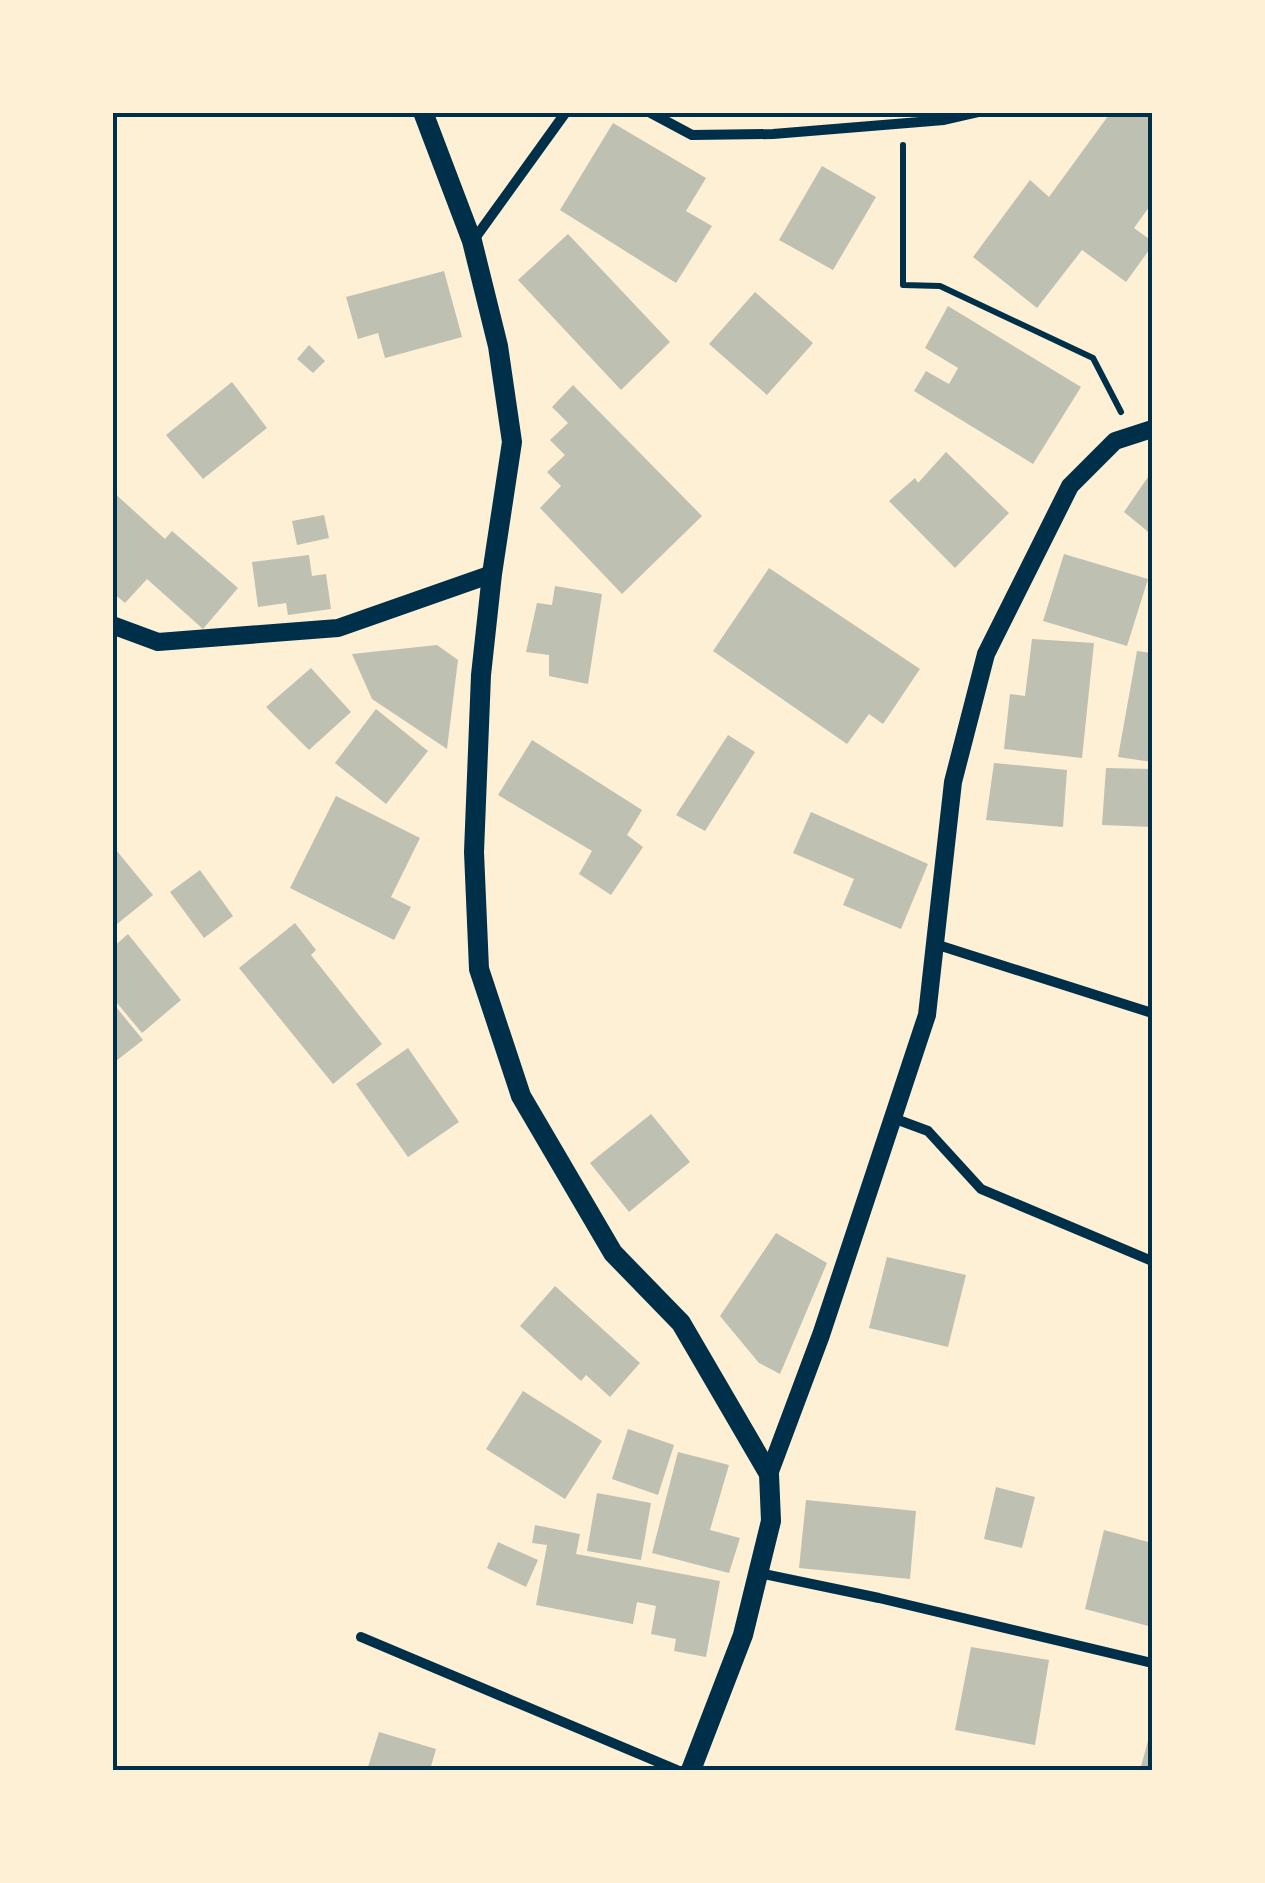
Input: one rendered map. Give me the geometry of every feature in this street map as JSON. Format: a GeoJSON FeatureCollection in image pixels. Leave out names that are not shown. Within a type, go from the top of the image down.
{"type":"FeatureCollection","features":[{"type":"Feature","properties":{"kind":"main road"},"geometry":{"type":"LineString","coordinates":[[423,112],[472,241],[498,346],[512,442],[481,675],[474,852],[480,968],[521,1096],[614,1253],[680,1323],[769,1474],[771,1521],[743,1635],[690,1770]]}},
{"type":"Feature","properties":{"kind":"street"},"geometry":{"type":"LineString","coordinates":[[472,241],[566,112]]}},
{"type":"Feature","properties":{"kind":"street"},"geometry":{"type":"LineString","coordinates":[[649,112],[692,134],[773,134],[944,120],[979,112]]}},
{"type":"Feature","properties":{"kind":"street"},"geometry":{"type":"LineString","coordinates":[[769,1474],[821,1335],[927,1015],[954,782],[986,654],[1070,486],[1116,441],[1152,429]]}},
{"type":"Feature","properties":{"kind":"street"},"geometry":{"type":"LineString","coordinates":[[112,624],[158,642],[338,628],[492,574]]}},
{"type":"Feature","properties":{"kind":"street"},"geometry":{"type":"LineString","coordinates":[[935,944],[1152,1014]]}},
{"type":"Feature","properties":{"kind":"street"},"geometry":{"type":"LineString","coordinates":[[893,1118],[928,1131],[982,1189],[1152,1261]]}},
{"type":"Feature","properties":{"kind":"street"},"geometry":{"type":"LineString","coordinates":[[758,1572],[1152,1663]]}},
{"type":"Feature","properties":{"kind":"street"},"geometry":{"type":"LineString","coordinates":[[362,1637],[677,1770]]}},
{"type":"Feature","properties":{"kind":"path"},"geometry":{"type":"LineString","coordinates":[[903,124],[903,285],[940,286],[1093,358],[1133,435]]}},
{"type":"Feature","properties":{"kind":"building"},"geometry":{"type":"Polygon","coordinates":[[[1111,112],[1152,112],[1152,203],[1134,228],[1152,241],[1152,246],[1126,282],[1082,250],[1037,308],[973,257],[1030,180],[1049,197],[1111,112]]]}},
{"type":"Feature","properties":{"kind":"building"},"geometry":{"type":"Polygon","coordinates":[[[613,123],[706,178],[686,211],[712,226],[676,283],[560,210],[613,123]]]}},
{"type":"Feature","properties":{"kind":"building"},"geometry":{"type":"Polygon","coordinates":[[[822,166],[876,197],[833,270],[779,240],[822,166]]]}},
{"type":"Feature","properties":{"kind":"building"},"geometry":{"type":"Polygon","coordinates":[[[568,234],[670,342],[621,390],[518,280],[568,234]]]}},
{"type":"Feature","properties":{"kind":"building"},"geometry":{"type":"Polygon","coordinates":[[[444,271],[462,337],[385,358],[378,333],[358,339],[346,297],[444,271]]]}},
{"type":"Feature","properties":{"kind":"building"},"geometry":{"type":"Polygon","coordinates":[[[755,292],[813,343],[767,395],[709,344],[755,292]]]}},
{"type":"Feature","properties":{"kind":"building"},"geometry":{"type":"Polygon","coordinates":[[[948,306],[1081,387],[1033,464],[914,391],[926,371],[949,384],[958,368],[925,348],[948,306]]]}},
{"type":"Feature","properties":{"kind":"building"},"geometry":{"type":"Polygon","coordinates":[[[309,345],[325,361],[313,373],[297,359],[309,345]]]}},
{"type":"Feature","properties":{"kind":"building"},"geometry":{"type":"Polygon","coordinates":[[[232,382],[267,428],[203,479],[166,435],[232,382]]]}},
{"type":"Feature","properties":{"kind":"building"},"geometry":{"type":"Polygon","coordinates":[[[573,385],[702,516],[622,594],[540,508],[561,486],[547,472],[565,455],[550,440],[568,423],[552,407],[573,385]]]}},
{"type":"Feature","properties":{"kind":"building"},"geometry":{"type":"Polygon","coordinates":[[[946,452],[1009,513],[955,568],[889,501],[915,478],[918,483],[946,452]]]}},
{"type":"Feature","properties":{"kind":"building"},"geometry":{"type":"Polygon","coordinates":[[[1152,471],[1152,535],[1124,512],[1152,471]]]}},
{"type":"Feature","properties":{"kind":"building"},"geometry":{"type":"Polygon","coordinates":[[[112,491],[165,539],[172,531],[238,588],[203,629],[147,579],[125,603],[112,592],[112,491]]]}},
{"type":"Feature","properties":{"kind":"building"},"geometry":{"type":"Polygon","coordinates":[[[324,515],[329,538],[297,545],[292,521],[324,515]]]}},
{"type":"Feature","properties":{"kind":"building"},"geometry":{"type":"Polygon","coordinates":[[[1064,554],[1148,579],[1127,646],[1043,621],[1064,554]]]}},
{"type":"Feature","properties":{"kind":"building"},"geometry":{"type":"Polygon","coordinates":[[[309,555],[312,576],[326,574],[331,609],[288,615],[286,603],[258,607],[252,562],[309,555]]]}},
{"type":"Feature","properties":{"kind":"building"},"geometry":{"type":"Polygon","coordinates":[[[769,568],[920,669],[883,724],[869,714],[847,744],[713,651],[769,568]]]}},
{"type":"Feature","properties":{"kind":"building"},"geometry":{"type":"Polygon","coordinates":[[[555,586],[602,594],[588,684],[549,676],[549,655],[526,652],[537,603],[552,605],[555,586]]]}},
{"type":"Feature","properties":{"kind":"building"},"geometry":{"type":"Polygon","coordinates":[[[1032,639],[1094,643],[1082,758],[1004,749],[1010,694],[1025,696],[1032,639]]]}},
{"type":"Feature","properties":{"kind":"building"},"geometry":{"type":"Polygon","coordinates":[[[437,645],[458,660],[447,749],[372,699],[352,654],[437,645]]]}},
{"type":"Feature","properties":{"kind":"building"},"geometry":{"type":"Polygon","coordinates":[[[1137,651],[1152,653],[1152,762],[1118,757],[1137,651]]]}},
{"type":"Feature","properties":{"kind":"building"},"geometry":{"type":"Polygon","coordinates":[[[311,668],[351,712],[309,750],[266,707],[311,668]]]}},
{"type":"Feature","properties":{"kind":"building"},"geometry":{"type":"Polygon","coordinates":[[[376,709],[428,751],[386,804],[335,763],[376,709]]]}},
{"type":"Feature","properties":{"kind":"building"},"geometry":{"type":"Polygon","coordinates":[[[728,735],[755,752],[705,831],[676,815],[728,735]]]}},
{"type":"Feature","properties":{"kind":"building"},"geometry":{"type":"Polygon","coordinates":[[[532,740],[642,810],[627,835],[643,847],[611,895],[579,874],[592,851],[498,795],[532,740]]]}},
{"type":"Feature","properties":{"kind":"building"},"geometry":{"type":"Polygon","coordinates":[[[994,763],[1067,770],[1063,827],[986,820],[994,763]]]}},
{"type":"Feature","properties":{"kind":"building"},"geometry":{"type":"Polygon","coordinates":[[[1106,768],[1152,769],[1152,827],[1102,825],[1106,768]]]}},
{"type":"Feature","properties":{"kind":"building"},"geometry":{"type":"Polygon","coordinates":[[[336,796],[420,838],[391,897],[411,907],[394,940],[290,888],[336,796]]]}},
{"type":"Feature","properties":{"kind":"building"},"geometry":{"type":"Polygon","coordinates":[[[811,812],[928,864],[901,929],[843,905],[854,879],[793,853],[811,812]]]}},
{"type":"Feature","properties":{"kind":"building"},"geometry":{"type":"Polygon","coordinates":[[[112,845],[153,895],[112,928],[112,845]]]}},
{"type":"Feature","properties":{"kind":"building"},"geometry":{"type":"Polygon","coordinates":[[[200,870],[233,916],[204,938],[170,892],[200,870]]]}},
{"type":"Feature","properties":{"kind":"building"},"geometry":{"type":"Polygon","coordinates":[[[295,923],[316,950],[311,955],[382,1044],[333,1084],[239,968],[295,923]]]}},
{"type":"Feature","properties":{"kind":"building"},"geometry":{"type":"Polygon","coordinates":[[[128,934],[181,1000],[142,1033],[112,997],[112,948],[128,934]]]}},
{"type":"Feature","properties":{"kind":"building"},"geometry":{"type":"Polygon","coordinates":[[[112,1002],[143,1040],[112,1064],[112,1002]]]}},
{"type":"Feature","properties":{"kind":"building"},"geometry":{"type":"Polygon","coordinates":[[[408,1048],[459,1122],[408,1157],[356,1084],[408,1048]]]}},
{"type":"Feature","properties":{"kind":"building"},"geometry":{"type":"Polygon","coordinates":[[[651,1114],[690,1162],[629,1212],[590,1163],[651,1114]]]}},
{"type":"Feature","properties":{"kind":"building"},"geometry":{"type":"Polygon","coordinates":[[[776,1233],[827,1263],[780,1374],[759,1363],[720,1316],[776,1233]]]}},
{"type":"Feature","properties":{"kind":"building"},"geometry":{"type":"Polygon","coordinates":[[[887,1257],[966,1275],[948,1347],[869,1328],[887,1257]]]}},
{"type":"Feature","properties":{"kind":"building"},"geometry":{"type":"Polygon","coordinates":[[[555,1286],[640,1363],[610,1397],[586,1375],[581,1381],[520,1326],[555,1286]]]}},
{"type":"Feature","properties":{"kind":"building"},"geometry":{"type":"Polygon","coordinates":[[[523,1391],[602,1441],[565,1499],[486,1449],[523,1391]]]}},
{"type":"Feature","properties":{"kind":"building"},"geometry":{"type":"Polygon","coordinates":[[[628,1429],[674,1445],[658,1495],[612,1479],[628,1429]]]}},
{"type":"Feature","properties":{"kind":"building"},"geometry":{"type":"Polygon","coordinates":[[[678,1452],[729,1465],[710,1530],[740,1538],[729,1573],[652,1553],[678,1452]]]}},
{"type":"Feature","properties":{"kind":"building"},"geometry":{"type":"Polygon","coordinates":[[[996,1487],[1035,1497],[1022,1548],[984,1539],[996,1487]]]}},
{"type":"Feature","properties":{"kind":"building"},"geometry":{"type":"Polygon","coordinates":[[[597,1493],[651,1503],[641,1560],[587,1551],[597,1493]]]}},
{"type":"Feature","properties":{"kind":"building"},"geometry":{"type":"Polygon","coordinates":[[[806,1500],[916,1511],[910,1579],[799,1568],[806,1500]]]}},
{"type":"Feature","properties":{"kind":"building"},"geometry":{"type":"Polygon","coordinates":[[[535,1525],[580,1534],[576,1554],[720,1581],[706,1657],[674,1651],[676,1639],[651,1634],[656,1606],[637,1602],[633,1624],[536,1605],[547,1545],[532,1543],[535,1525]]]}},
{"type":"Feature","properties":{"kind":"building"},"geometry":{"type":"Polygon","coordinates":[[[1104,1530],[1152,1543],[1152,1627],[1085,1609],[1104,1530]]]}},
{"type":"Feature","properties":{"kind":"building"},"geometry":{"type":"Polygon","coordinates":[[[498,1542],[538,1560],[526,1587],[487,1568],[498,1542]]]}},
{"type":"Feature","properties":{"kind":"building"},"geometry":{"type":"Polygon","coordinates":[[[971,1647],[1049,1660],[1035,1745],[955,1730],[971,1647]]]}},
{"type":"Feature","properties":{"kind":"building"},"geometry":{"type":"Polygon","coordinates":[[[1151,1730],[1152,1770],[1140,1770],[1151,1730]]]}},
{"type":"Feature","properties":{"kind":"building"},"geometry":{"type":"Polygon","coordinates":[[[379,1732],[436,1749],[430,1770],[367,1770],[379,1732]]]}}]}
